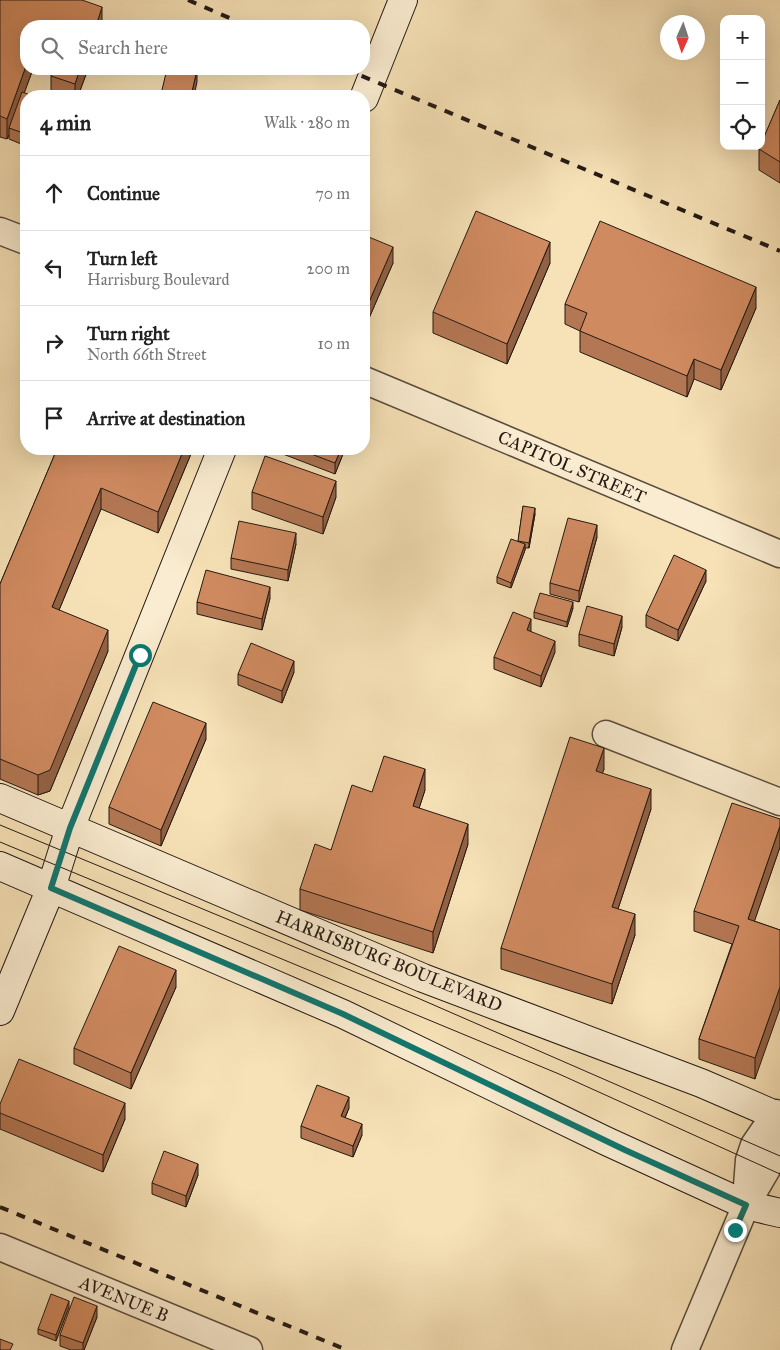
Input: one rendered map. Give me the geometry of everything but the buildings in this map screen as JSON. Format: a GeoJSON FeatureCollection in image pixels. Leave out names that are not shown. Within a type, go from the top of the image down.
{"type":"FeatureCollection","features":[{"type":"Feature","properties":{"kind":"main road"},"geometry":{"type":"LineString","coordinates":[[367,90],[403,0]]}},
{"type":"Feature","properties":{"kind":"main road"},"geometry":{"type":"LineString","coordinates":[[0,1011],[51,888],[70,828],[220,455]]}},
{"type":"Feature","properties":{"kind":"main road","name":"HARRISBURG BOULEVARD"},"geometry":{"type":"LineString","coordinates":[[0,798],[423,978],[779,1112]]}},
{"type":"Feature","properties":{"kind":"main road"},"geometry":{"type":"LineString","coordinates":[[0,866],[343,1014],[625,1150],[780,1222]]}},
{"type":"Feature","properties":{"kind":"main road"},"geometry":{"type":"LineString","coordinates":[[746,1205],[780,1213]]}},
{"type":"Feature","properties":{"kind":"street"},"geometry":{"type":"LineString","coordinates":[[0,231],[20,239]]}},
{"type":"Feature","properties":{"kind":"street","name":"CAPITOL STREET"},"geometry":{"type":"LineString","coordinates":[[370,383],[780,554]]}},
{"type":"Feature","properties":{"kind":"street"},"geometry":{"type":"LineString","coordinates":[[606,734],[780,802]]}},
{"type":"Feature","properties":{"kind":"street"},"geometry":{"type":"LineString","coordinates":[[684,1350],[746,1205],[767,1169],[773,1153],[779,1112]]}},
{"type":"Feature","properties":{"kind":"street","name":"AVENUE B"},"geometry":{"type":"LineString","coordinates":[[0,1247],[249,1350]]}},
{"type":"Feature","properties":{"kind":"tram line"},"geometry":{"type":"LineString","coordinates":[[0,825],[420,999],[780,1156]]}},
{"type":"Feature","properties":{"kind":"tram line"},"geometry":{"type":"LineString","coordinates":[[0,842],[559,1074],[780,1174]]}},
{"type":"Feature","properties":{"kind":"railway"},"geometry":{"type":"LineString","coordinates":[[188,0],[234,20]]}},
{"type":"Feature","properties":{"kind":"railway"},"geometry":{"type":"LineString","coordinates":[[359,75],[780,251]]}},
{"type":"Feature","properties":{"kind":"railway"},"geometry":{"type":"LineString","coordinates":[[0,1207],[347,1350]]}},
{"type":"Feature","properties":{"kind":"route"},"geometry":{"type":"LineString","coordinates":[[140,655],[70,828],[51,888],[343,1014],[625,1150],[746,1205],[735,1230]]}}]}
